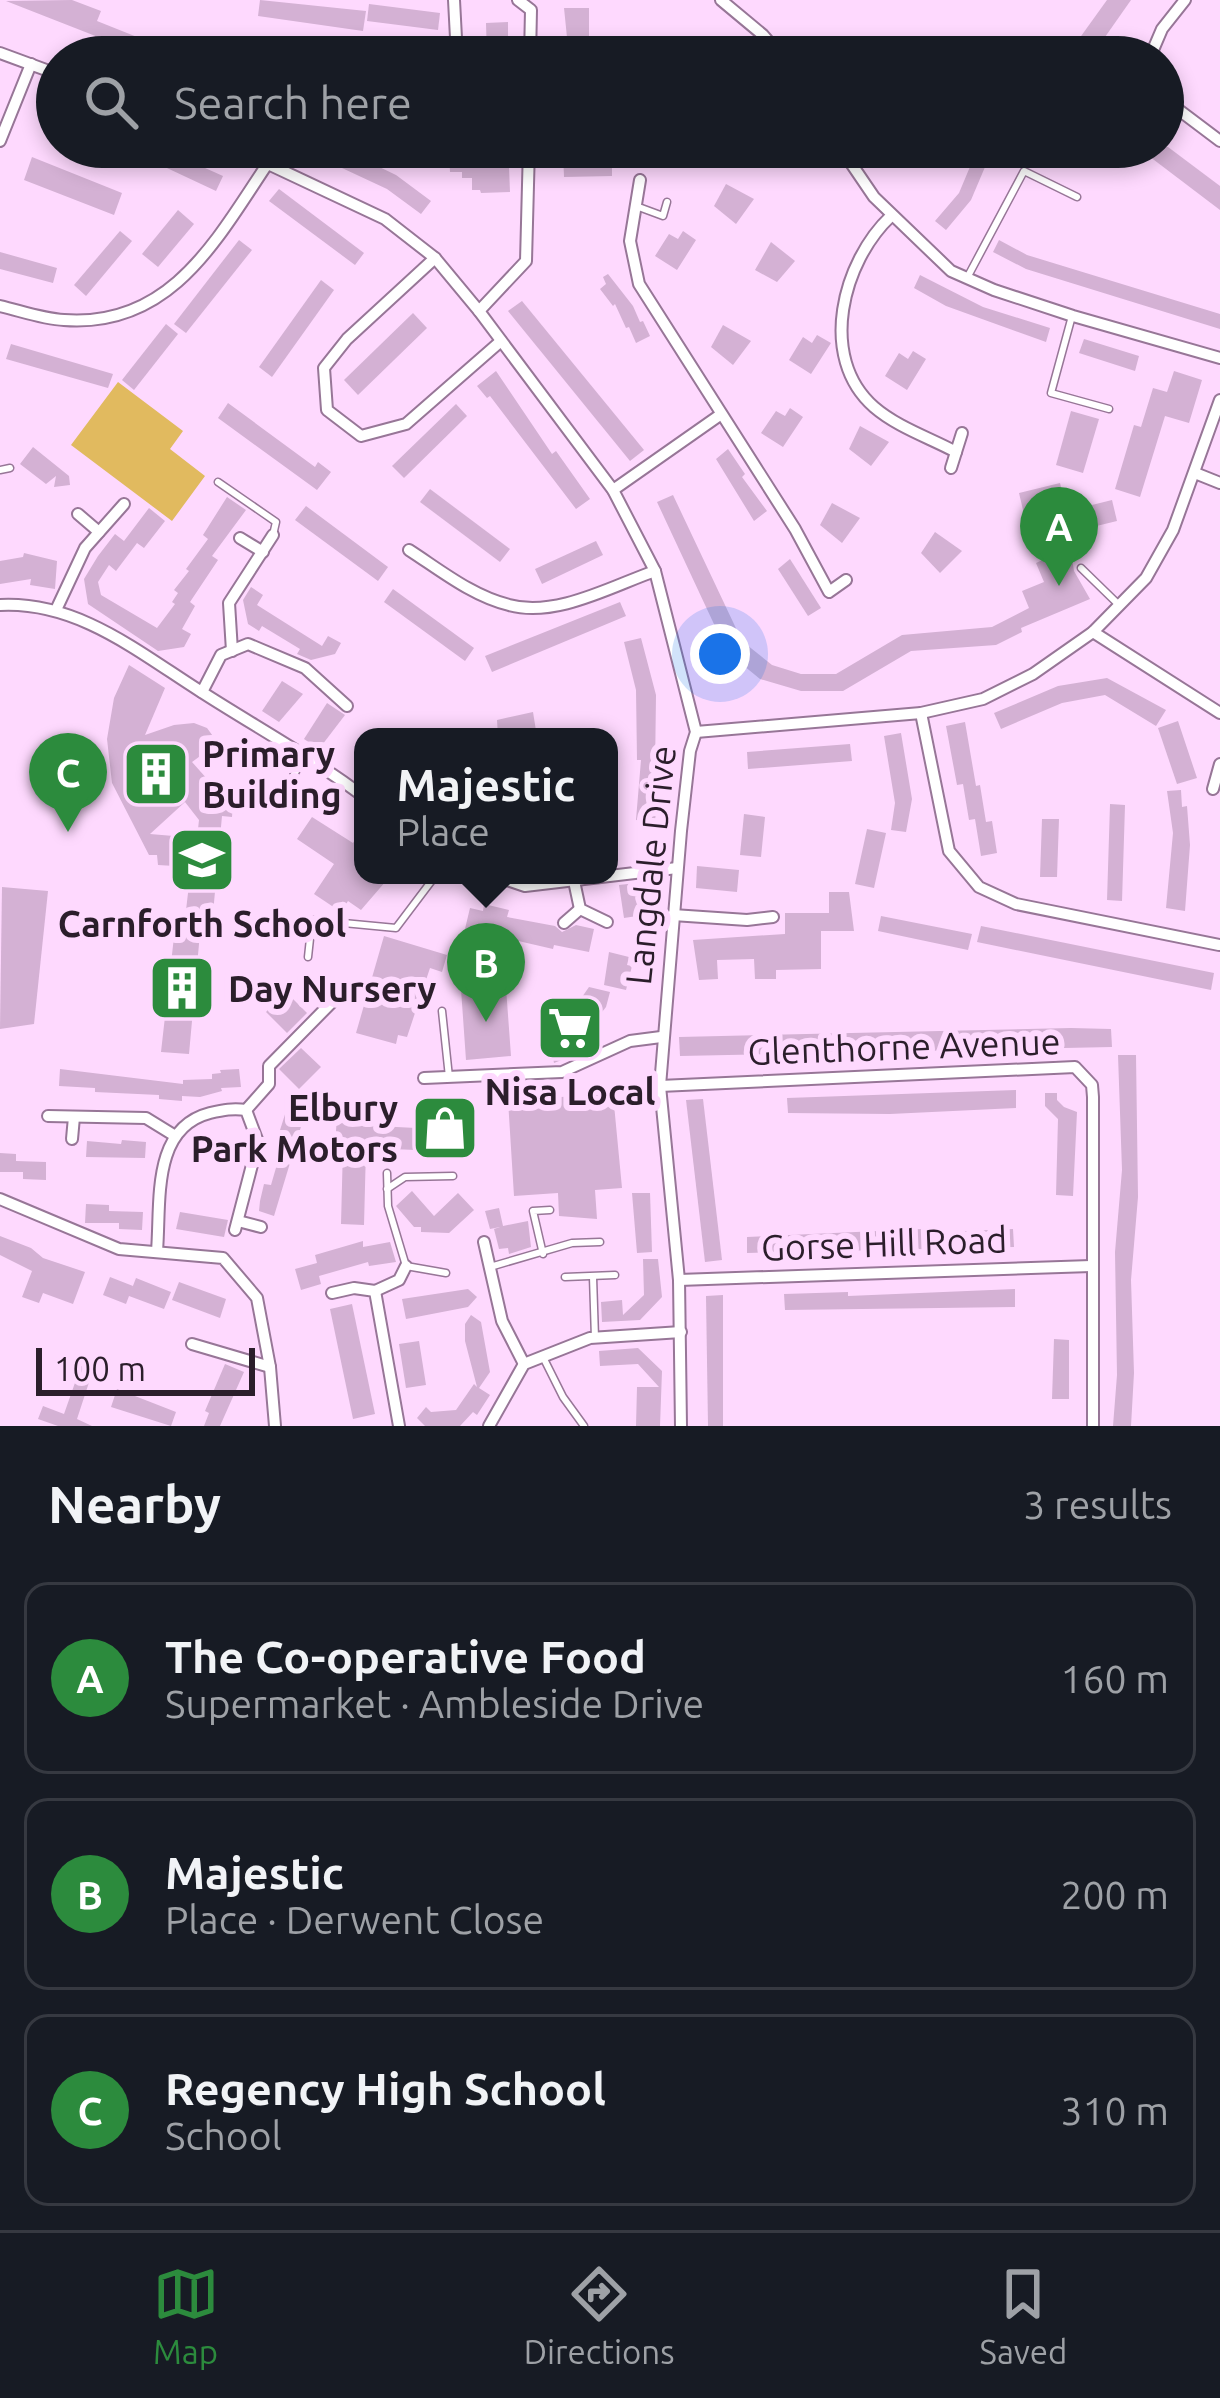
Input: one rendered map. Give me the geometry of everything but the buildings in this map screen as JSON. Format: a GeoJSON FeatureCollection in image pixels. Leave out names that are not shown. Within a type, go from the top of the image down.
{"type":"FeatureCollection","features":[{"type":"Feature","properties":{"kind":"street"},"geometry":{"type":"LineString","coordinates":[[454,0],[456,36]]}},
{"type":"Feature","properties":{"kind":"street"},"geometry":{"type":"LineString","coordinates":[[518,0],[531,10],[530,36]]}},
{"type":"Feature","properties":{"kind":"street"},"geometry":{"type":"LineString","coordinates":[[721,0],[765,36]]}},
{"type":"Feature","properties":{"kind":"street"},"geometry":{"type":"LineString","coordinates":[[1159,36],[1186,0]]}},
{"type":"Feature","properties":{"kind":"street"},"geometry":{"type":"LineString","coordinates":[[0,53],[36,66]]}},
{"type":"Feature","properties":{"kind":"street"},"geometry":{"type":"LineString","coordinates":[[0,141],[31,64]]}},
{"type":"Feature","properties":{"kind":"street"},"geometry":{"type":"LineString","coordinates":[[1184,114],[1220,142]]}},
{"type":"Feature","properties":{"kind":"street"},"geometry":{"type":"LineString","coordinates":[[0,306],[63,320],[110,319],[146,304],[186,278],[264,168]]}},
{"type":"Feature","properties":{"kind":"street","name":"Langdale Drive"},"geometry":{"type":"LineString","coordinates":[[278,168],[385,219],[435,258],[613,490],[655,571],[696,732],[690,751],[661,1037],[660,1086],[679,1280],[681,1426]]}},
{"type":"Feature","properties":{"kind":"street"},"geometry":{"type":"LineString","coordinates":[[479,311],[526,261],[528,168]]}},
{"type":"Feature","properties":{"kind":"street"},"geometry":{"type":"LineString","coordinates":[[856,168],[891,215],[951,271],[1072,316],[1220,358]]}},
{"type":"Feature","properties":{"kind":"street"},"geometry":{"type":"LineString","coordinates":[[640,180],[630,241],[639,284],[830,592],[846,580]]}},
{"type":"Feature","properties":{"kind":"street"},"geometry":{"type":"LineString","coordinates":[[891,215],[873,233],[847,289],[842,342],[854,379],[872,406],[956,452]]}},
{"type":"Feature","properties":{"kind":"street"},"geometry":{"type":"LineString","coordinates":[[435,258],[346,339],[324,368],[327,410],[361,436],[406,424],[501,341]]}},
{"type":"Feature","properties":{"kind":"street"},"geometry":{"type":"LineString","coordinates":[[696,732],[921,713],[983,699],[1033,674],[1093,632],[1146,578],[1173,530],[1220,400]]}},
{"type":"Feature","properties":{"kind":"street"},"geometry":{"type":"LineString","coordinates":[[613,490],[720,415]]}},
{"type":"Feature","properties":{"kind":"street"},"geometry":{"type":"LineString","coordinates":[[951,468],[962,434]]}},
{"type":"Feature","properties":{"kind":"street"},"geometry":{"type":"LineString","coordinates":[[1195,472],[1220,483]]}},
{"type":"Feature","properties":{"kind":"street"},"geometry":{"type":"LineString","coordinates":[[56,610],[74,567],[124,504]]}},
{"type":"Feature","properties":{"kind":"street"},"geometry":{"type":"LineString","coordinates":[[78,514],[99,532]]}},
{"type":"Feature","properties":{"kind":"street"},"geometry":{"type":"LineString","coordinates":[[232,651],[229,603],[273,535]]}},
{"type":"Feature","properties":{"kind":"street"},"geometry":{"type":"LineString","coordinates":[[240,538],[263,552]]}},
{"type":"Feature","properties":{"kind":"street"},"geometry":{"type":"LineString","coordinates":[[409,550],[462,585],[512,607],[562,604],[655,571]]}},
{"type":"Feature","properties":{"kind":"street"},"geometry":{"type":"LineString","coordinates":[[0,605],[56,610],[122,639],[307,754],[354,789]]}},
{"type":"Feature","properties":{"kind":"street"},"geometry":{"type":"LineString","coordinates":[[1093,632],[1220,712]]}},
{"type":"Feature","properties":{"kind":"street"},"geometry":{"type":"LineString","coordinates":[[202,692],[221,655],[248,644],[304,668],[347,706]]}},
{"type":"Feature","properties":{"kind":"street"},"geometry":{"type":"LineString","coordinates":[[921,713],[949,851],[979,887],[1016,904],[1219,945]]}},
{"type":"Feature","properties":{"kind":"street"},"geometry":{"type":"LineString","coordinates":[[1213,789],[1220,764]]}},
{"type":"Feature","properties":{"kind":"street"},"geometry":{"type":"LineString","coordinates":[[618,875],[677,868]]}},
{"type":"Feature","properties":{"kind":"street"},"geometry":{"type":"LineString","coordinates":[[575,884],[580,909]]}},
{"type":"Feature","properties":{"kind":"street"},"geometry":{"type":"LineString","coordinates":[[580,909],[607,922]]}},
{"type":"Feature","properties":{"kind":"street"},"geometry":{"type":"LineString","coordinates":[[564,923],[580,909]]}},
{"type":"Feature","properties":{"kind":"street"},"geometry":{"type":"LineString","coordinates":[[673,915],[747,920],[773,916]]}},
{"type":"Feature","properties":{"kind":"street"},"geometry":{"type":"LineString","coordinates":[[247,1110],[269,1084],[269,1066],[332,1001]]}},
{"type":"Feature","properties":{"kind":"street"},"geometry":{"type":"LineString","coordinates":[[424,1078],[562,1072],[630,1041],[661,1037]]}},
{"type":"Feature","properties":{"kind":"street","name":"Glenthorne Avenue"},"geometry":{"type":"LineString","coordinates":[[660,1086],[1076,1067],[1092,1085],[1093,1097],[1093,1426]]}},
{"type":"Feature","properties":{"kind":"street"},"geometry":{"type":"LineString","coordinates":[[157,1250],[163,1168],[172,1134],[199,1116],[232,1108],[247,1110]]}},
{"type":"Feature","properties":{"kind":"street"},"geometry":{"type":"LineString","coordinates":[[247,1110],[258,1142],[236,1225],[261,1228]]}},
{"type":"Feature","properties":{"kind":"street"},"geometry":{"type":"LineString","coordinates":[[48,1116],[146,1118],[172,1134]]}},
{"type":"Feature","properties":{"kind":"street"},"geometry":{"type":"LineString","coordinates":[[72,1139],[74,1117]]}},
{"type":"Feature","properties":{"kind":"street"},"geometry":{"type":"LineString","coordinates":[[0,1199],[113,1247],[223,1258],[257,1298],[270,1367],[274,1426]]}},
{"type":"Feature","properties":{"kind":"street"},"geometry":{"type":"LineString","coordinates":[[484,1242],[502,1321],[524,1364]]}},
{"type":"Feature","properties":{"kind":"street"},"geometry":{"type":"LineString","coordinates":[[332,1293],[354,1288],[375,1291],[399,1280],[406,1266]]}},
{"type":"Feature","properties":{"kind":"street","name":"Gorse Hill Road"},"geometry":{"type":"LineString","coordinates":[[679,1280],[1091,1266]]}},
{"type":"Feature","properties":{"kind":"street"},"geometry":{"type":"LineString","coordinates":[[375,1291],[399,1426]]}},
{"type":"Feature","properties":{"kind":"street"},"geometry":{"type":"LineString","coordinates":[[489,1426],[524,1364],[595,1338],[681,1332]]}},
{"type":"Feature","properties":{"kind":"street"},"geometry":{"type":"LineString","coordinates":[[192,1344],[270,1367]]}},
{"type":"Feature","properties":{"kind":"lane"},"geometry":{"type":"LineString","coordinates":[[967,278],[1024,171],[1077,197]]}},
{"type":"Feature","properties":{"kind":"lane"},"geometry":{"type":"LineString","coordinates":[[636,206],[663,216],[667,202]]}},
{"type":"Feature","properties":{"kind":"lane"},"geometry":{"type":"LineString","coordinates":[[1072,316],[1051,393],[1109,409]]}},
{"type":"Feature","properties":{"kind":"lane"},"geometry":{"type":"LineString","coordinates":[[218,482],[276,522],[273,535]]}},
{"type":"Feature","properties":{"kind":"lane"},"geometry":{"type":"LineString","coordinates":[[1081,568],[1119,605]]}},
{"type":"Feature","properties":{"kind":"lane"},"geometry":{"type":"LineString","coordinates":[[293,776],[307,754]]}},
{"type":"Feature","properties":{"kind":"lane"},"geometry":{"type":"LineString","coordinates":[[308,957],[312,920],[396,928],[429,884]]}},
{"type":"Feature","properties":{"kind":"lane"},"geometry":{"type":"LineString","coordinates":[[442,1011],[449,1077]]}},
{"type":"Feature","properties":{"kind":"lane"},"geometry":{"type":"LineString","coordinates":[[387,1173],[406,1266],[446,1273]]}},
{"type":"Feature","properties":{"kind":"lane"},"geometry":{"type":"LineString","coordinates":[[387,1189],[405,1177],[453,1176]]}},
{"type":"Feature","properties":{"kind":"lane"},"geometry":{"type":"LineString","coordinates":[[543,1255],[533,1211],[550,1210]]}},
{"type":"Feature","properties":{"kind":"lane"},"geometry":{"type":"LineString","coordinates":[[490,1267],[572,1243],[600,1242]]}},
{"type":"Feature","properties":{"kind":"lane"},"geometry":{"type":"LineString","coordinates":[[566,1277],[615,1275]]}},
{"type":"Feature","properties":{"kind":"lane"},"geometry":{"type":"LineString","coordinates":[[593,1277],[595,1338]]}},
{"type":"Feature","properties":{"kind":"lane"},"geometry":{"type":"LineString","coordinates":[[543,1357],[584,1426]]}},
{"type":"Feature","properties":{"kind":"shaded area"},"geometry":{"type":"Polygon","coordinates":[[[118,382],[183,431],[170,449],[205,476],[172,521],[71,445],[118,382]]]}},
{"type":"Feature","properties":{"kind":"place","name":"The Co-operative Food"},"geometry":{"type":"Point","coordinates":[1059,586]}},
{"type":"Feature","properties":{"kind":"place","name":"Primary Building"},"geometry":{"type":"Point","coordinates":[156,774]}},
{"type":"Feature","properties":{"kind":"place","name":"Regency High School"},"geometry":{"type":"Point","coordinates":[68,832]}},
{"type":"Feature","properties":{"kind":"place","name":"Carnforth School"},"geometry":{"type":"Point","coordinates":[202,860]}},
{"type":"Feature","properties":{"kind":"place","name":"Day Nursery"},"geometry":{"type":"Point","coordinates":[182,988]}},
{"type":"Feature","properties":{"kind":"place","name":"Majestic"},"geometry":{"type":"Point","coordinates":[486,1022]}},
{"type":"Feature","properties":{"kind":"place","name":"Nisa Local"},"geometry":{"type":"Point","coordinates":[570,1028]}},
{"type":"Feature","properties":{"kind":"place","name":"Elbury Park Motors"},"geometry":{"type":"Point","coordinates":[445,1128]}}]}
